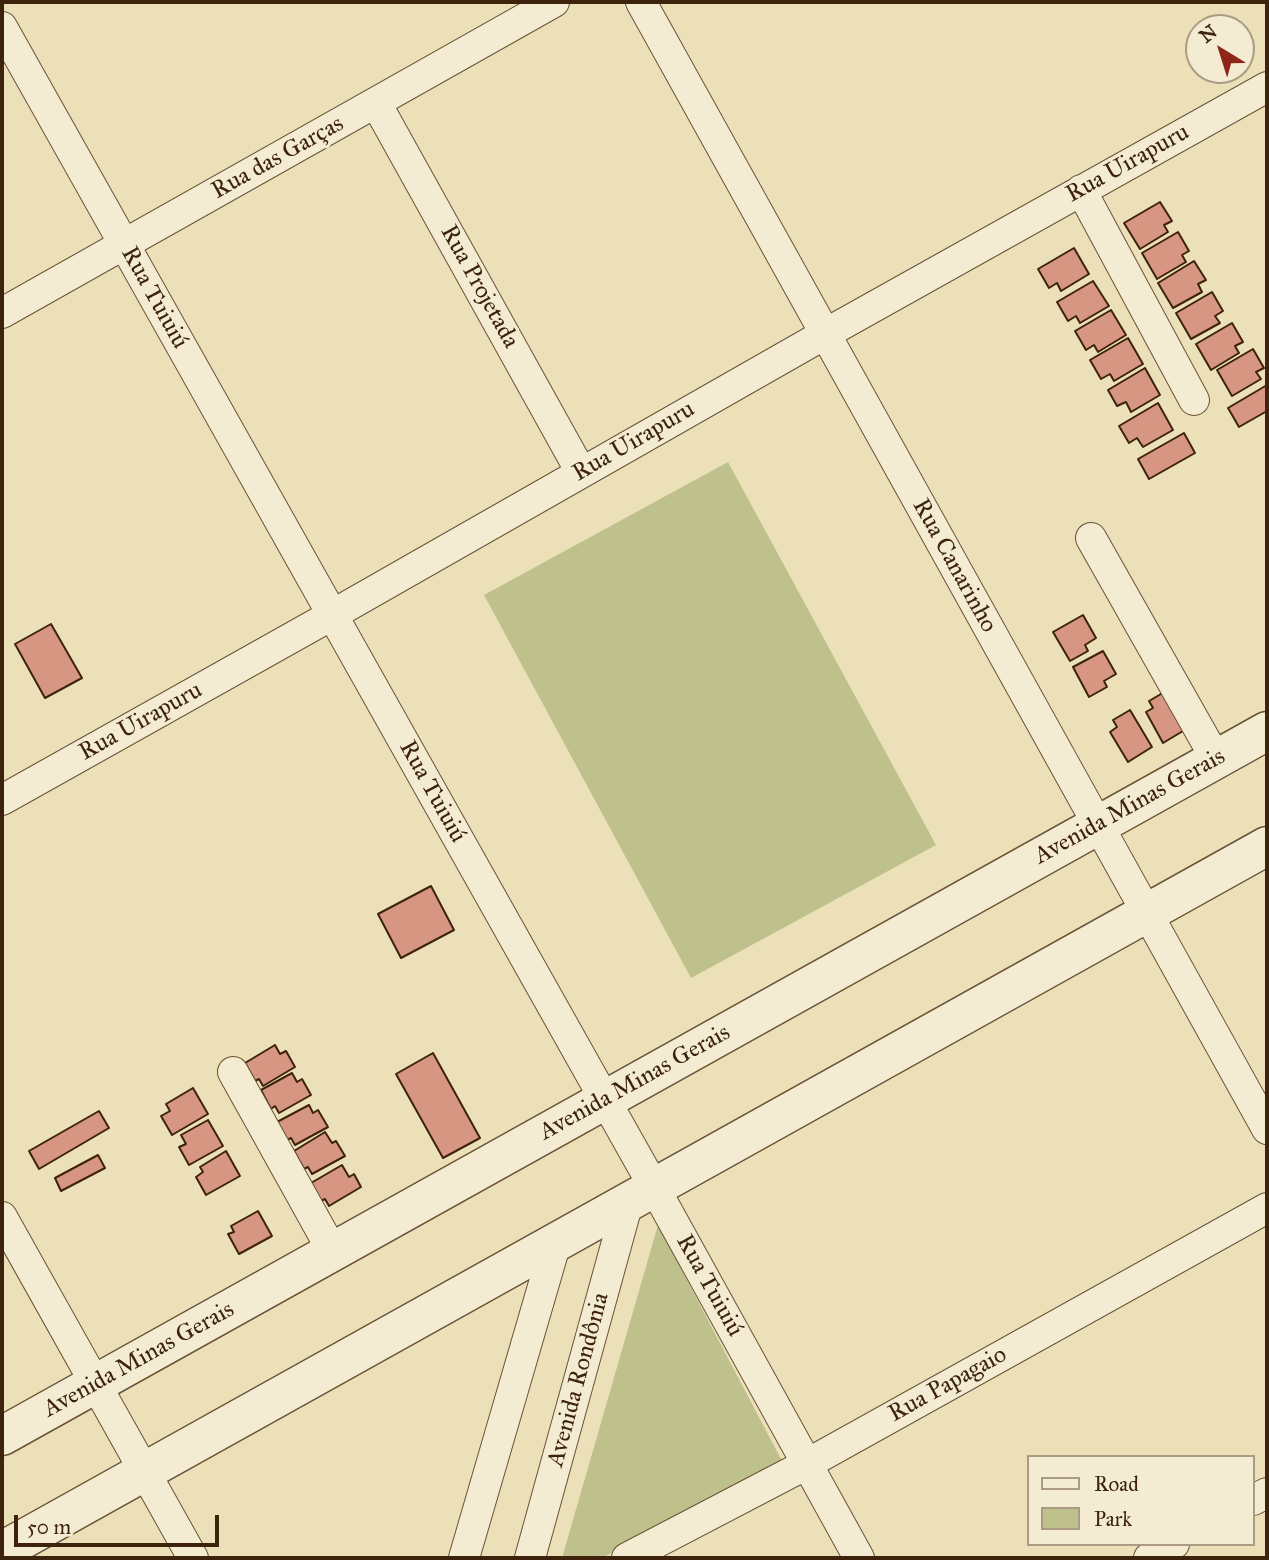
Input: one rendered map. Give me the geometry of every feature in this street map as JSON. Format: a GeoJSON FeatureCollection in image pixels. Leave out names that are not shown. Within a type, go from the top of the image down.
{"type":"FeatureCollection","features":[{"type":"Feature","properties":{"kind":"street","name":"Rua das Garças"},"geometry":{"type":"LineString","coordinates":[[2,313],[554,2]]}},
{"type":"Feature","properties":{"kind":"street","name":"Rua Canarinho"},"geometry":{"type":"LineString","coordinates":[[641,2],[1267,1129]]}},
{"type":"Feature","properties":{"kind":"street","name":"Rua Tuiuiú"},"geometry":{"type":"LineString","coordinates":[[2,27],[605,1100],[641,1195],[807,1464],[859,1558]]}},
{"type":"Feature","properties":{"kind":"street","name":"Rua Uirapuru"},"geometry":{"type":"LineString","coordinates":[[2,800],[1267,87]]}},
{"type":"Feature","properties":{"kind":"street","name":"Rua Projetada"},"geometry":{"type":"LineString","coordinates":[[376,103],[581,472]]}},
{"type":"Feature","properties":{"kind":"street"},"geometry":{"type":"LineString","coordinates":[[1081,190],[1194,400]]}},
{"type":"Feature","properties":{"kind":"street"},"geometry":{"type":"LineString","coordinates":[[1091,538],[1216,759]]}},
{"type":"Feature","properties":{"kind":"street","name":"Avenida Minas Gerais"},"geometry":{"type":"LineString","coordinates":[[2,1436],[1267,731]]}},
{"type":"Feature","properties":{"kind":"street"},"geometry":{"type":"LineString","coordinates":[[2,1551],[1267,846]]}},
{"type":"Feature","properties":{"kind":"street"},"geometry":{"type":"LineString","coordinates":[[233,1072],[333,1252]]}},
{"type":"Feature","properties":{"kind":"street","name":"Avenida Rondônia"},"geometry":{"type":"LineString","coordinates":[[530,1558],[641,1195]]}},
{"type":"Feature","properties":{"kind":"street","name":"Rua Papagaio"},"geometry":{"type":"LineString","coordinates":[[626,1558],[807,1464],[1267,1208]]}},
{"type":"Feature","properties":{"kind":"street"},"geometry":{"type":"LineString","coordinates":[[2,1217],[193,1558]]}},
{"type":"Feature","properties":{"kind":"street"},"geometry":{"type":"LineString","coordinates":[[464,1558],[556,1242]]}},
{"type":"Feature","properties":{"kind":"street"},"geometry":{"type":"LineString","coordinates":[[1149,1558],[1170,1546]]}},
{"type":"Feature","properties":{"kind":"green space"},"geometry":{"type":"Polygon","coordinates":[[[728,462],[936,845],[691,978],[484,595],[728,462]]]}},
{"type":"Feature","properties":{"kind":"green space"},"geometry":{"type":"Polygon","coordinates":[[[658,1225],[782,1461],[602,1558],[562,1558],[658,1225]]]}},
{"type":"Feature","properties":{"kind":"building"},"geometry":{"type":"Polygon","coordinates":[[[1160,202],[1172,221],[1164,225],[1168,232],[1140,249],[1124,223],[1160,202]]]}},
{"type":"Feature","properties":{"kind":"building"},"geometry":{"type":"Polygon","coordinates":[[[1178,232],[1189,251],[1182,255],[1186,262],[1157,279],[1142,253],[1178,232]]]}},
{"type":"Feature","properties":{"kind":"building"},"geometry":{"type":"Polygon","coordinates":[[[1074,248],[1089,274],[1061,291],[1057,283],[1049,288],[1038,269],[1074,248]]]}},
{"type":"Feature","properties":{"kind":"building"},"geometry":{"type":"Polygon","coordinates":[[[1194,261],[1206,280],[1198,284],[1202,292],[1173,308],[1158,283],[1194,261]]]}},
{"type":"Feature","properties":{"kind":"building"},"geometry":{"type":"Polygon","coordinates":[[[1093,281],[1109,306],[1080,323],[1076,316],[1068,321],[1057,302],[1093,281]]]}},
{"type":"Feature","properties":{"kind":"building"},"geometry":{"type":"Polygon","coordinates":[[[1212,292],[1223,311],[1215,316],[1220,323],[1191,339],[1176,313],[1212,292]]]}},
{"type":"Feature","properties":{"kind":"building"},"geometry":{"type":"Polygon","coordinates":[[[1111,310],[1126,335],[1098,352],[1094,345],[1086,350],[1075,331],[1111,310]]]}},
{"type":"Feature","properties":{"kind":"building"},"geometry":{"type":"Polygon","coordinates":[[[1232,323],[1243,342],[1235,346],[1239,353],[1211,370],[1196,344],[1232,323]]]}},
{"type":"Feature","properties":{"kind":"building"},"geometry":{"type":"Polygon","coordinates":[[[1128,338],[1143,364],[1114,381],[1110,374],[1101,379],[1090,360],[1128,338]]]}},
{"type":"Feature","properties":{"kind":"building"},"geometry":{"type":"Polygon","coordinates":[[[1253,349],[1264,368],[1256,372],[1261,379],[1232,396],[1217,370],[1253,349]]]}},
{"type":"Feature","properties":{"kind":"building"},"geometry":{"type":"Polygon","coordinates":[[[1145,368],[1160,395],[1131,412],[1126,402],[1117,406],[1108,390],[1145,368]]]}},
{"type":"Feature","properties":{"kind":"building"},"geometry":{"type":"Polygon","coordinates":[[[1267,385],[1267,411],[1239,427],[1228,408],[1267,385]]]}},
{"type":"Feature","properties":{"kind":"building"},"geometry":{"type":"Polygon","coordinates":[[[1158,403],[1173,430],[1143,447],[1137,438],[1129,443],[1119,426],[1158,403]]]}},
{"type":"Feature","properties":{"kind":"building"},"geometry":{"type":"Polygon","coordinates":[[[1184,433],[1195,453],[1149,479],[1138,459],[1184,433]]]}},
{"type":"Feature","properties":{"kind":"building"},"geometry":{"type":"Polygon","coordinates":[[[1083,615],[1096,638],[1085,645],[1088,651],[1070,661],[1053,632],[1083,615]]]}},
{"type":"Feature","properties":{"kind":"building"},"geometry":{"type":"Polygon","coordinates":[[[51,624],[82,678],[45,698],[15,644],[51,624]]]}},
{"type":"Feature","properties":{"kind":"building"},"geometry":{"type":"Polygon","coordinates":[[[1103,651],[1116,674],[1104,681],[1107,687],[1089,697],[1073,667],[1103,651]]]}},
{"type":"Feature","properties":{"kind":"building"},"geometry":{"type":"Polygon","coordinates":[[[1166,691],[1188,728],[1163,743],[1146,712],[1153,708],[1149,701],[1166,691]]]}},
{"type":"Feature","properties":{"kind":"building"},"geometry":{"type":"Polygon","coordinates":[[[1130,710],[1152,747],[1128,762],[1110,732],[1117,727],[1113,720],[1130,710]]]}},
{"type":"Feature","properties":{"kind":"building"},"geometry":{"type":"Polygon","coordinates":[[[431,886],[454,930],[401,958],[378,914],[431,886]]]}},
{"type":"Feature","properties":{"kind":"building"},"geometry":{"type":"Polygon","coordinates":[[[275,1045],[280,1054],[286,1051],[295,1067],[263,1086],[259,1079],[255,1081],[245,1063],[275,1045]]]}},
{"type":"Feature","properties":{"kind":"building"},"geometry":{"type":"Polygon","coordinates":[[[433,1053],[480,1138],[443,1158],[396,1074],[433,1053]]]}},
{"type":"Feature","properties":{"kind":"building"},"geometry":{"type":"Polygon","coordinates":[[[292,1073],[297,1082],[302,1079],[311,1095],[279,1113],[275,1106],[271,1109],[261,1090],[292,1073]]]}},
{"type":"Feature","properties":{"kind":"building"},"geometry":{"type":"Polygon","coordinates":[[[193,1088],[208,1114],[172,1135],[161,1116],[170,1111],[166,1104],[193,1088]]]}},
{"type":"Feature","properties":{"kind":"building"},"geometry":{"type":"Polygon","coordinates":[[[309,1105],[313,1113],[318,1110],[328,1127],[295,1145],[291,1138],[287,1140],[277,1122],[309,1105]]]}},
{"type":"Feature","properties":{"kind":"building"},"geometry":{"type":"Polygon","coordinates":[[[99,1111],[109,1128],[39,1169],[29,1151],[99,1111]]]}},
{"type":"Feature","properties":{"kind":"building"},"geometry":{"type":"Polygon","coordinates":[[[208,1120],[223,1146],[189,1165],[179,1147],[186,1144],[181,1135],[208,1120]]]}},
{"type":"Feature","properties":{"kind":"building"},"geometry":{"type":"Polygon","coordinates":[[[325,1132],[332,1143],[336,1141],[345,1156],[312,1174],[308,1167],[304,1169],[294,1151],[325,1132]]]}},
{"type":"Feature","properties":{"kind":"building"},"geometry":{"type":"Polygon","coordinates":[[[226,1151],[240,1176],[206,1195],[196,1177],[203,1172],[200,1167],[226,1151]]]}},
{"type":"Feature","properties":{"kind":"building"},"geometry":{"type":"Polygon","coordinates":[[[98,1155],[105,1168],[61,1191],[55,1178],[98,1155]]]}},
{"type":"Feature","properties":{"kind":"building"},"geometry":{"type":"Polygon","coordinates":[[[342,1165],[349,1177],[354,1174],[361,1187],[329,1206],[325,1199],[321,1201],[311,1183],[342,1165]]]}},
{"type":"Feature","properties":{"kind":"building"},"geometry":{"type":"Polygon","coordinates":[[[258,1211],[272,1236],[239,1254],[228,1234],[234,1232],[231,1226],[258,1211]]]}}]}
